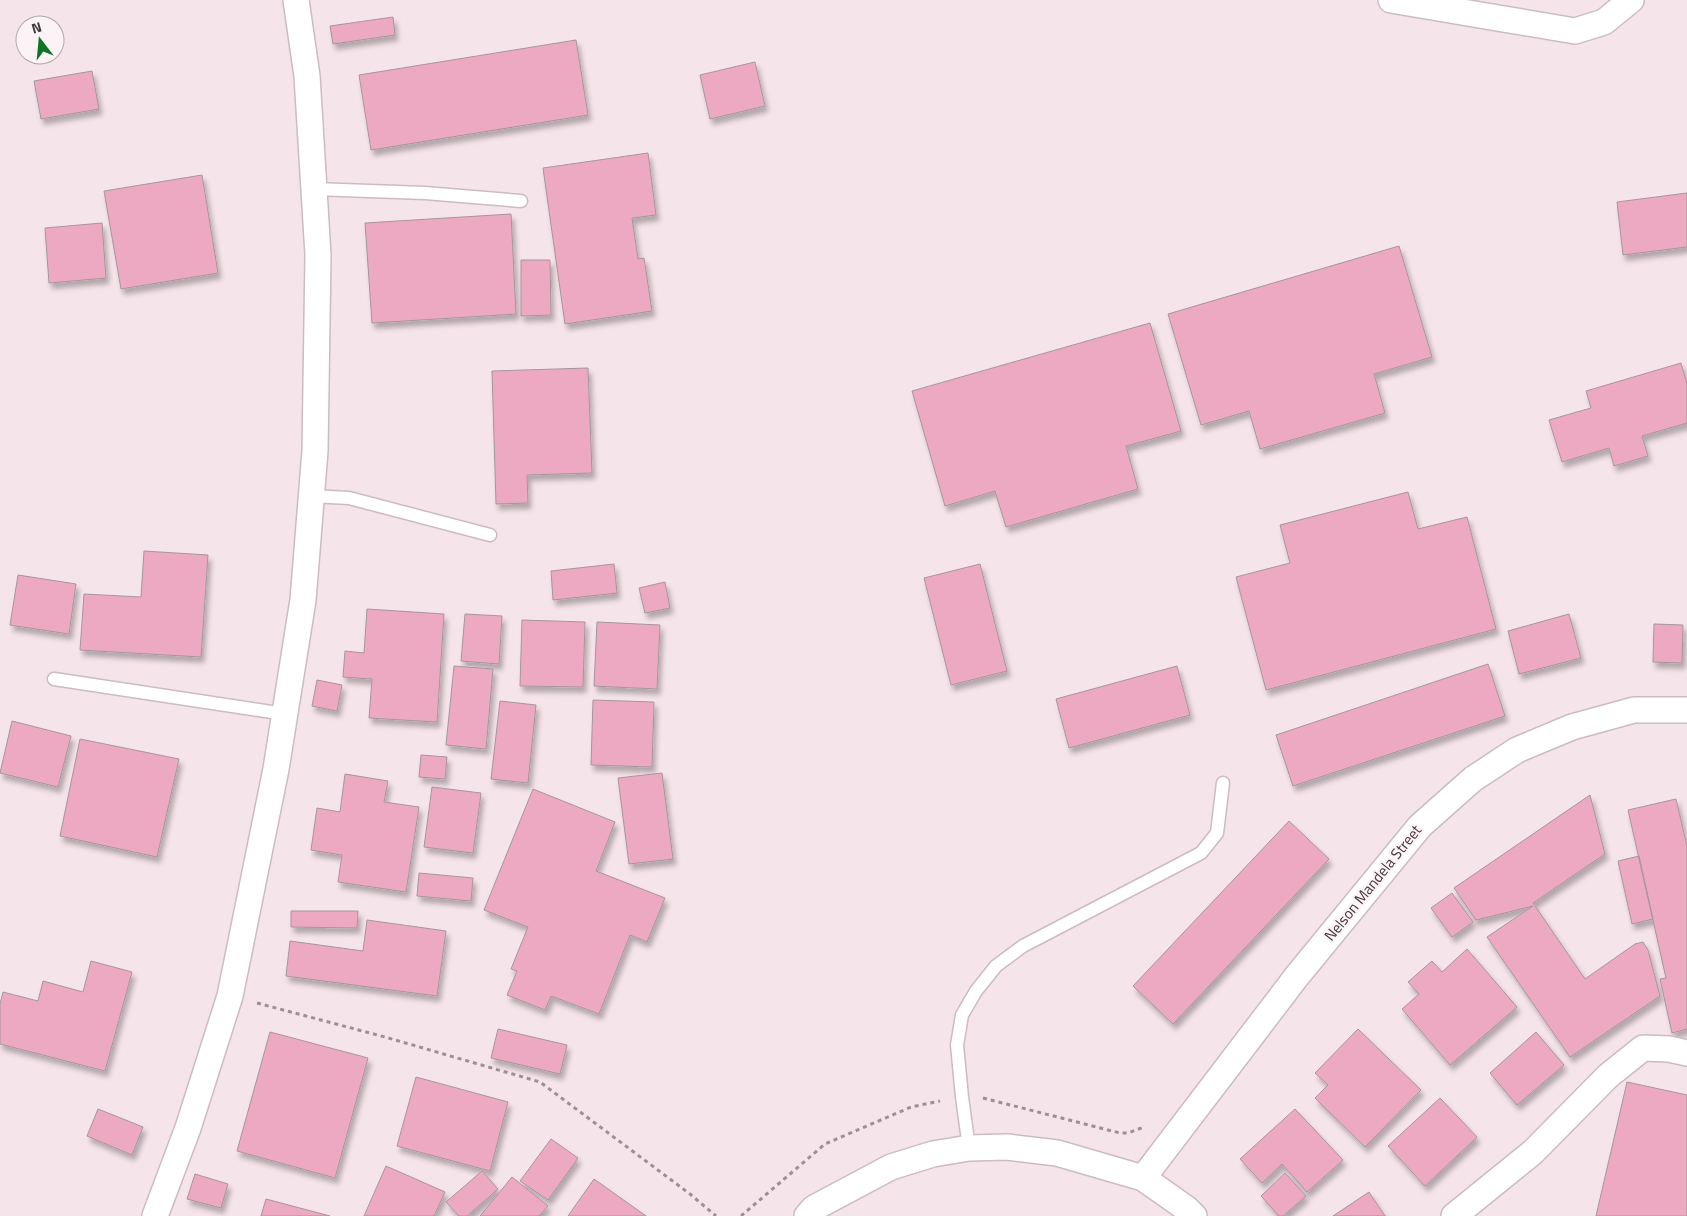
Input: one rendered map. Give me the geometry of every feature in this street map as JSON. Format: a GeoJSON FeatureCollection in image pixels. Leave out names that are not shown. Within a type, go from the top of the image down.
{"type":"FeatureCollection","features":[{"type":"Feature","properties":{"kind":"street"},"geometry":{"type":"LineString","coordinates":[[155,1216],[188,1128],[230,996],[276,769],[303,600],[315,451],[318,255],[307,76],[296,0]]}},
{"type":"Feature","properties":{"kind":"street"},"geometry":{"type":"LineString","coordinates":[[1391,0],[1574,31],[1604,22],[1631,0]]}},
{"type":"Feature","properties":{"kind":"street","name":"Nelson Mandela Street"},"geometry":{"type":"LineString","coordinates":[[1143,1178],[1297,976],[1420,826],[1473,779],[1518,750],[1572,727],[1634,710],[1687,710]]}},
{"type":"Feature","properties":{"kind":"street"},"geometry":{"type":"LineString","coordinates":[[1454,1216],[1533,1152],[1608,1076],[1643,1048],[1687,1052]]}},
{"type":"Feature","properties":{"kind":"street"},"geometry":{"type":"LineString","coordinates":[[807,1216],[814,1208],[891,1167],[933,1154],[968,1148],[1007,1146],[1057,1152],[1143,1178],[1194,1216]]}},
{"type":"Feature","properties":{"kind":"lane"},"geometry":{"type":"LineString","coordinates":[[314,189],[424,193],[521,201]]}},
{"type":"Feature","properties":{"kind":"lane"},"geometry":{"type":"LineString","coordinates":[[311,496],[349,498],[490,535]]}},
{"type":"Feature","properties":{"kind":"lane"},"geometry":{"type":"LineString","coordinates":[[54,679],[285,714]]}},
{"type":"Feature","properties":{"kind":"lane"},"geometry":{"type":"LineString","coordinates":[[968,1148],[957,1045],[962,1015],[976,991],[996,966],[1023,946],[1202,853],[1217,833],[1223,784]]}},
{"type":"Feature","properties":{"kind":"path"},"geometry":{"type":"LineString","coordinates":[[230,996],[385,1037],[540,1082],[690,1194],[716,1216]]}},
{"type":"Feature","properties":{"kind":"path"},"geometry":{"type":"LineString","coordinates":[[741,1216],[825,1144],[911,1107],[962,1097],[985,1098],[1120,1133],[1140,1130],[1147,1126]]}},
{"type":"Feature","properties":{"kind":"building"},"geometry":{"type":"Polygon","coordinates":[[[393,17],[395,35],[333,44],[330,26],[393,17]]]}},
{"type":"Feature","properties":{"kind":"building"},"geometry":{"type":"Polygon","coordinates":[[[576,40],[588,115],[371,150],[359,75],[576,40]]]}},
{"type":"Feature","properties":{"kind":"building"},"geometry":{"type":"Polygon","coordinates":[[[755,62],[765,106],[710,119],[700,75],[755,62]]]}},
{"type":"Feature","properties":{"kind":"building"},"geometry":{"type":"Polygon","coordinates":[[[92,71],[99,109],[41,119],[34,81],[92,71]]]}},
{"type":"Feature","properties":{"kind":"building"},"geometry":{"type":"Polygon","coordinates":[[[648,153],[656,215],[632,218],[638,259],[644,258],[652,311],[565,324],[543,168],[648,153]]]}},
{"type":"Feature","properties":{"kind":"building"},"geometry":{"type":"Polygon","coordinates":[[[202,175],[218,273],[121,289],[104,191],[202,175]]]}},
{"type":"Feature","properties":{"kind":"building"},"geometry":{"type":"Polygon","coordinates":[[[1687,193],[1687,247],[1623,255],[1617,202],[1687,193]]]}},
{"type":"Feature","properties":{"kind":"building"},"geometry":{"type":"Polygon","coordinates":[[[511,214],[516,314],[372,323],[365,223],[511,214]]]}},
{"type":"Feature","properties":{"kind":"building"},"geometry":{"type":"Polygon","coordinates":[[[102,223],[106,278],[49,283],[45,228],[102,223]]]}},
{"type":"Feature","properties":{"kind":"building"},"geometry":{"type":"Polygon","coordinates":[[[1399,246],[1432,357],[1374,374],[1385,413],[1260,449],[1249,411],[1201,425],[1168,314],[1399,246]]]}},
{"type":"Feature","properties":{"kind":"building"},"geometry":{"type":"Polygon","coordinates":[[[521,260],[550,260],[551,315],[521,316],[521,260]]]}},
{"type":"Feature","properties":{"kind":"building"},"geometry":{"type":"Polygon","coordinates":[[[1150,323],[1181,431],[1126,446],[1138,489],[1006,527],[995,491],[945,506],[912,391],[1150,323]]]}},
{"type":"Feature","properties":{"kind":"building"},"geometry":{"type":"Polygon","coordinates":[[[1681,363],[1687,384],[1687,423],[1642,436],[1648,456],[1614,466],[1609,448],[1562,462],[1549,420],[1591,408],[1586,391],[1681,363]]]}},
{"type":"Feature","properties":{"kind":"building"},"geometry":{"type":"Polygon","coordinates":[[[588,368],[592,473],[527,475],[528,503],[496,504],[492,371],[588,368]]]}},
{"type":"Feature","properties":{"kind":"building"},"geometry":{"type":"Polygon","coordinates":[[[1408,492],[1418,529],[1467,517],[1496,629],[1266,690],[1236,577],[1290,563],[1280,525],[1408,492]]]}},
{"type":"Feature","properties":{"kind":"building"},"geometry":{"type":"Polygon","coordinates":[[[144,551],[208,555],[201,657],[80,650],[84,594],[141,597],[144,551]]]}},
{"type":"Feature","properties":{"kind":"building"},"geometry":{"type":"Polygon","coordinates":[[[614,564],[617,593],[553,600],[551,571],[614,564]]]}},
{"type":"Feature","properties":{"kind":"building"},"geometry":{"type":"Polygon","coordinates":[[[980,564],[1007,671],[951,685],[924,578],[980,564]]]}},
{"type":"Feature","properties":{"kind":"building"},"geometry":{"type":"Polygon","coordinates":[[[18,575],[76,584],[69,634],[10,625],[18,575]]]}},
{"type":"Feature","properties":{"kind":"building"},"geometry":{"type":"Polygon","coordinates":[[[665,582],[670,608],[645,613],[639,588],[665,582]]]}},
{"type":"Feature","properties":{"kind":"building"},"geometry":{"type":"Polygon","coordinates":[[[367,609],[444,614],[437,722],[369,718],[372,679],[343,677],[345,651],[364,653],[367,609]]]}},
{"type":"Feature","properties":{"kind":"building"},"geometry":{"type":"Polygon","coordinates":[[[465,614],[502,616],[499,664],[461,661],[465,614]]]}},
{"type":"Feature","properties":{"kind":"building"},"geometry":{"type":"Polygon","coordinates":[[[1569,614],[1581,658],[1519,674],[1508,631],[1569,614]]]}},
{"type":"Feature","properties":{"kind":"building"},"geometry":{"type":"Polygon","coordinates":[[[522,620],[585,622],[583,687],[520,686],[522,620]]]}},
{"type":"Feature","properties":{"kind":"building"},"geometry":{"type":"Polygon","coordinates":[[[597,622],[660,625],[657,689],[594,686],[597,622]]]}},
{"type":"Feature","properties":{"kind":"building"},"geometry":{"type":"Polygon","coordinates":[[[1654,624],[1683,625],[1682,663],[1653,662],[1654,624]]]}},
{"type":"Feature","properties":{"kind":"building"},"geometry":{"type":"Polygon","coordinates":[[[1488,664],[1505,716],[1293,786],[1276,735],[1488,664]]]}},
{"type":"Feature","properties":{"kind":"building"},"geometry":{"type":"Polygon","coordinates":[[[454,666],[493,669],[486,749],[446,745],[454,666]]]}},
{"type":"Feature","properties":{"kind":"building"},"geometry":{"type":"Polygon","coordinates":[[[1177,666],[1190,715],[1069,748],[1056,699],[1177,666]]]}},
{"type":"Feature","properties":{"kind":"building"},"geometry":{"type":"Polygon","coordinates":[[[317,680],[342,685],[337,711],[312,706],[317,680]]]}},
{"type":"Feature","properties":{"kind":"building"},"geometry":{"type":"Polygon","coordinates":[[[593,700],[654,702],[652,767],[591,765],[593,700]]]}},
{"type":"Feature","properties":{"kind":"building"},"geometry":{"type":"Polygon","coordinates":[[[500,701],[536,705],[528,783],[491,779],[500,701]]]}},
{"type":"Feature","properties":{"kind":"building"},"geometry":{"type":"Polygon","coordinates":[[[12,721],[71,736],[58,787],[0,773],[12,721]]]}},
{"type":"Feature","properties":{"kind":"building"},"geometry":{"type":"Polygon","coordinates":[[[80,739],[179,759],[157,857],[60,836],[80,739]]]}},
{"type":"Feature","properties":{"kind":"building"},"geometry":{"type":"Polygon","coordinates":[[[421,755],[447,757],[445,779],[419,777],[421,755]]]}},
{"type":"Feature","properties":{"kind":"building"},"geometry":{"type":"Polygon","coordinates":[[[662,773],[673,859],[629,864],[618,778],[662,773]]]}},
{"type":"Feature","properties":{"kind":"building"},"geometry":{"type":"Polygon","coordinates":[[[345,774],[388,781],[384,802],[419,807],[406,892],[338,882],[342,855],[311,850],[317,808],[340,812],[345,774]]]}},
{"type":"Feature","properties":{"kind":"building"},"geometry":{"type":"Polygon","coordinates":[[[432,787],[481,793],[473,853],[424,847],[432,787]]]}},
{"type":"Feature","properties":{"kind":"building"},"geometry":{"type":"Polygon","coordinates":[[[533,789],[615,822],[596,871],[665,898],[647,942],[630,935],[599,1014],[551,996],[545,1010],[507,995],[517,971],[511,969],[528,927],[484,910],[533,789]]]}},
{"type":"Feature","properties":{"kind":"building"},"geometry":{"type":"Polygon","coordinates":[[[1590,795],[1605,854],[1533,903],[1585,979],[1635,944],[1643,942],[1648,950],[1660,996],[1570,1057],[1487,937],[1533,906],[1476,920],[1454,888],[1590,795]]]}},
{"type":"Feature","properties":{"kind":"building"},"geometry":{"type":"Polygon","coordinates":[[[1676,799],[1687,846],[1687,1029],[1672,1033],[1660,979],[1666,978],[1628,810],[1676,799]]]}},
{"type":"Feature","properties":{"kind":"building"},"geometry":{"type":"Polygon","coordinates":[[[1289,821],[1329,859],[1173,1024],[1133,986],[1289,821]]]}},
{"type":"Feature","properties":{"kind":"building"},"geometry":{"type":"Polygon","coordinates":[[[1639,856],[1653,919],[1632,924],[1618,861],[1639,856]]]}},
{"type":"Feature","properties":{"kind":"building"},"geometry":{"type":"Polygon","coordinates":[[[419,873],[473,878],[471,901],[417,896],[419,873]]]}},
{"type":"Feature","properties":{"kind":"building"},"geometry":{"type":"Polygon","coordinates":[[[1452,893],[1473,922],[1452,937],[1431,908],[1452,893]]]}},
{"type":"Feature","properties":{"kind":"building"},"geometry":{"type":"Polygon","coordinates":[[[291,911],[358,911],[357,928],[291,927],[291,911]]]}},
{"type":"Feature","properties":{"kind":"building"},"geometry":{"type":"Polygon","coordinates":[[[367,920],[446,931],[437,996],[286,976],[290,941],[363,951],[367,920]]]}},
{"type":"Feature","properties":{"kind":"building"},"geometry":{"type":"Polygon","coordinates":[[[1467,949],[1517,1007],[1450,1065],[1402,1009],[1419,994],[1408,982],[1432,961],[1442,972],[1467,949]]]}},
{"type":"Feature","properties":{"kind":"building"},"geometry":{"type":"Polygon","coordinates":[[[91,961],[132,972],[105,1071],[0,1044],[0,1004],[3,992],[38,1001],[43,981],[83,992],[91,961]]]}},
{"type":"Feature","properties":{"kind":"building"},"geometry":{"type":"Polygon","coordinates":[[[498,1029],[567,1045],[560,1074],[491,1058],[498,1029]]]}},
{"type":"Feature","properties":{"kind":"building"},"geometry":{"type":"Polygon","coordinates":[[[1358,1029],[1421,1090],[1365,1147],[1315,1098],[1328,1085],[1315,1073],[1358,1029]]]}},
{"type":"Feature","properties":{"kind":"building"},"geometry":{"type":"Polygon","coordinates":[[[270,1032],[368,1058],[335,1178],[237,1151],[270,1032]]]}},
{"type":"Feature","properties":{"kind":"building"},"geometry":{"type":"Polygon","coordinates":[[[1536,1032],[1564,1065],[1517,1105],[1490,1073],[1536,1032]]]}},
{"type":"Feature","properties":{"kind":"building"},"geometry":{"type":"Polygon","coordinates":[[[416,1077],[508,1102],[490,1171],[397,1146],[416,1077]]]}},
{"type":"Feature","properties":{"kind":"building"},"geometry":{"type":"Polygon","coordinates":[[[1627,1082],[1687,1095],[1687,1216],[1596,1216],[1627,1082]]]}},
{"type":"Feature","properties":{"kind":"building"},"geometry":{"type":"Polygon","coordinates":[[[1440,1098],[1477,1137],[1425,1186],[1388,1146],[1440,1098]]]}},
{"type":"Feature","properties":{"kind":"building"},"geometry":{"type":"Polygon","coordinates":[[[98,1109],[143,1127],[132,1155],[87,1136],[98,1109]]]}},
{"type":"Feature","properties":{"kind":"building"},"geometry":{"type":"Polygon","coordinates":[[[1295,1109],[1343,1160],[1307,1192],[1282,1164],[1262,1183],[1240,1159],[1295,1109]]]}},
{"type":"Feature","properties":{"kind":"building"},"geometry":{"type":"Polygon","coordinates":[[[551,1139],[578,1158],[548,1200],[520,1181],[551,1139]]]}},
{"type":"Feature","properties":{"kind":"building"},"geometry":{"type":"Polygon","coordinates":[[[386,1166],[445,1192],[434,1216],[364,1216],[386,1166]]]}},
{"type":"Feature","properties":{"kind":"building"},"geometry":{"type":"Polygon","coordinates":[[[482,1171],[498,1189],[467,1216],[459,1216],[446,1202],[482,1171]]]}},
{"type":"Feature","properties":{"kind":"building"},"geometry":{"type":"Polygon","coordinates":[[[1285,1173],[1306,1196],[1283,1216],[1279,1216],[1261,1196],[1285,1173]]]}},
{"type":"Feature","properties":{"kind":"building"},"geometry":{"type":"Polygon","coordinates":[[[195,1174],[228,1184],[221,1208],[187,1199],[195,1174]]]}},
{"type":"Feature","properties":{"kind":"building"},"geometry":{"type":"Polygon","coordinates":[[[512,1177],[548,1206],[539,1216],[480,1216],[512,1177]]]}},
{"type":"Feature","properties":{"kind":"building"},"geometry":{"type":"Polygon","coordinates":[[[594,1179],[646,1216],[568,1216],[594,1179]]]}},
{"type":"Feature","properties":{"kind":"building"},"geometry":{"type":"Polygon","coordinates":[[[1369,1192],[1385,1216],[1333,1216],[1369,1192]]]}},
{"type":"Feature","properties":{"kind":"building"},"geometry":{"type":"Polygon","coordinates":[[[266,1199],[330,1216],[261,1216],[266,1199]]]}}]}
